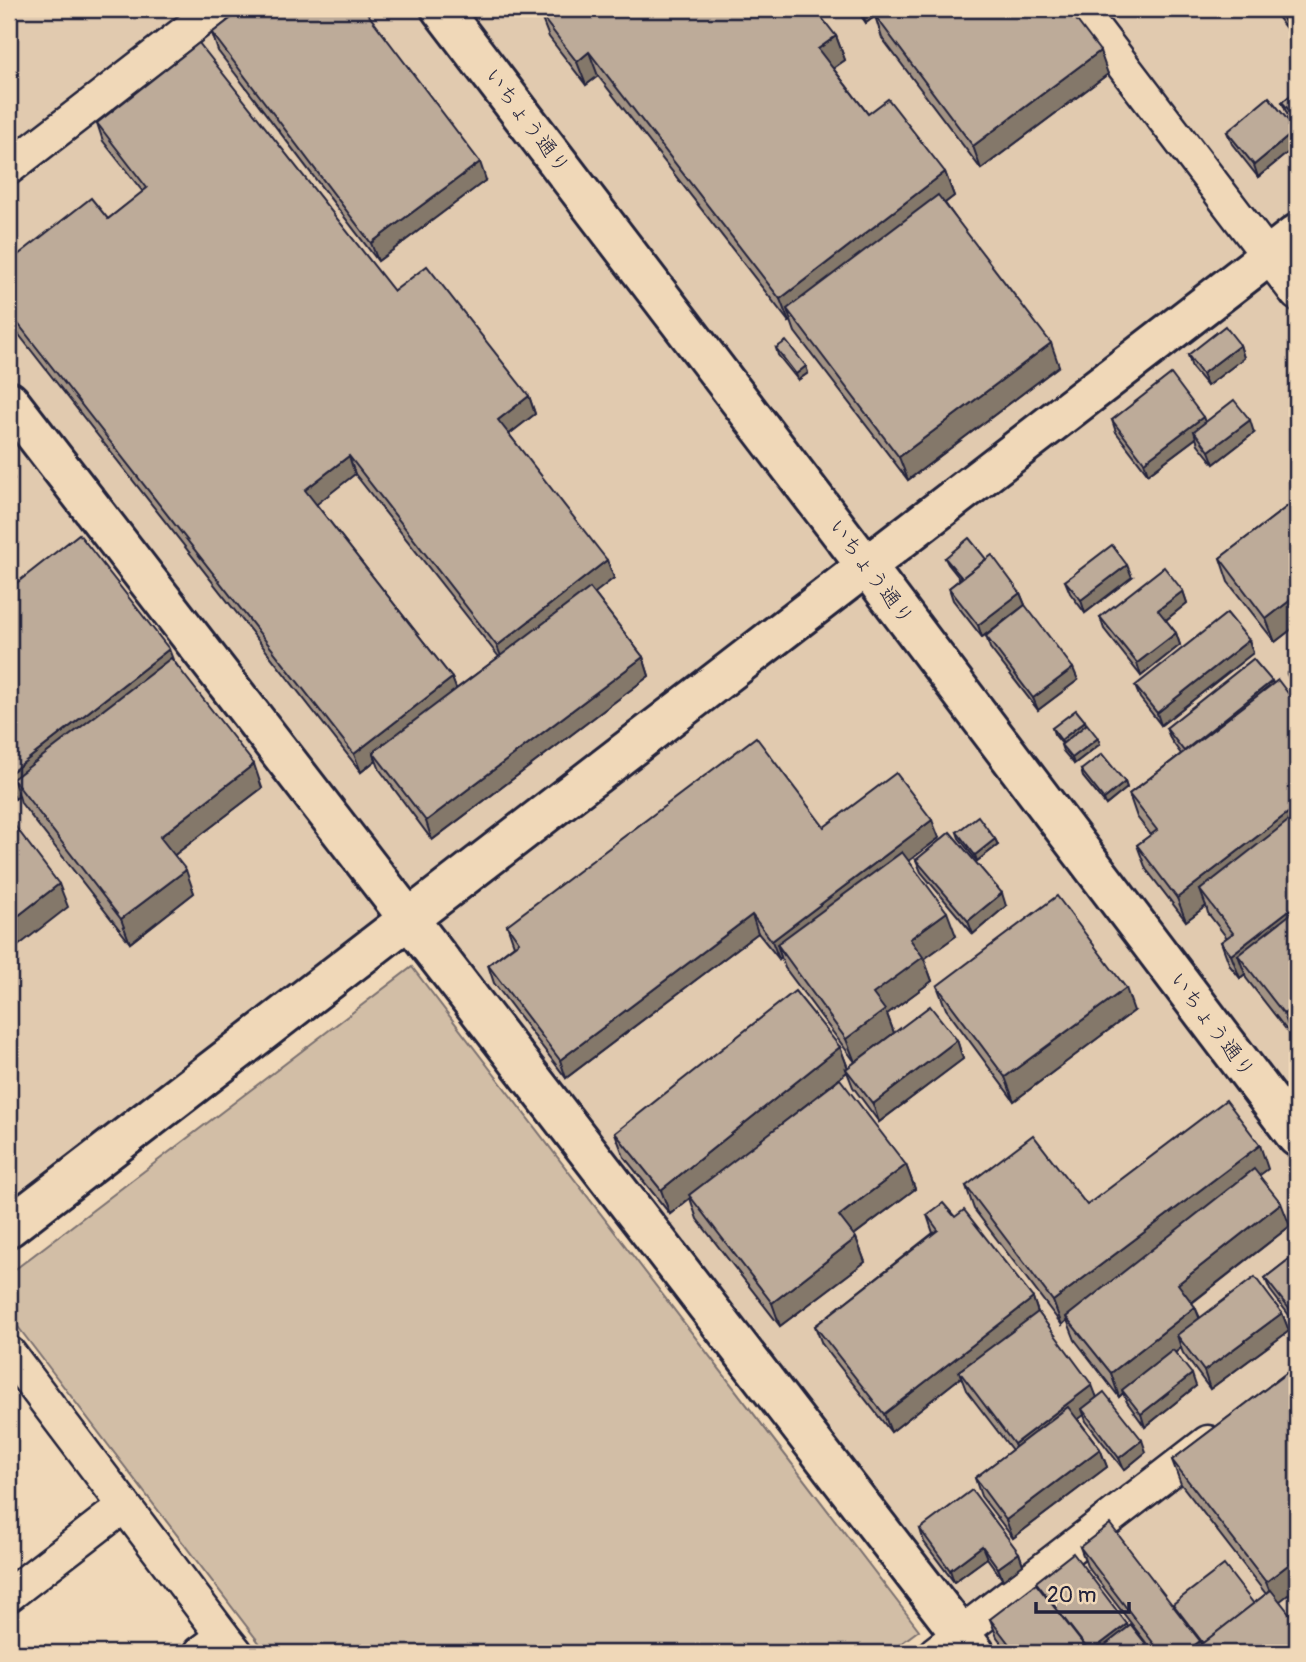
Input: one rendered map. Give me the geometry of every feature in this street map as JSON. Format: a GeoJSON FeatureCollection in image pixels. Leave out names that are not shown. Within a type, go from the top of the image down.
{"type":"FeatureCollection","features":[{"type":"Feature","properties":{"kind":"street"},"geometry":{"type":"LineString","coordinates":[[9,168],[215,9]]}},
{"type":"Feature","properties":{"kind":"street","name":"いちょう通り"},"geometry":{"type":"LineString","coordinates":[[441,9],[866,566],[1297,1138]]}},
{"type":"Feature","properties":{"kind":"street"},"geometry":{"type":"LineString","coordinates":[[1080,9],[1283,245],[1297,294]]}},
{"type":"Feature","properties":{"kind":"street"},"geometry":{"type":"LineString","coordinates":[[9,1227],[1283,245]]}},
{"type":"Feature","properties":{"kind":"street"},"geometry":{"type":"LineString","coordinates":[[9,401],[409,920],[956,1647],[1232,1424]]}},
{"type":"Feature","properties":{"kind":"street"},"geometry":{"type":"LineString","coordinates":[[9,1353],[124,1506],[220,1647]]}},
{"type":"Feature","properties":{"kind":"street"},"geometry":{"type":"LineString","coordinates":[[9,1595],[124,1506]]}},
{"type":"Feature","properties":{"kind":"shaded area"},"geometry":{"type":"Polygon","coordinates":[[[9,9],[1297,9],[1297,1653],[998,1653],[412,893],[9,1198],[9,9]]]}},
{"type":"Feature","properties":{"kind":"shaded area"},"geometry":{"type":"Polygon","coordinates":[[[412,967],[919,1630],[888,1653],[267,1653],[9,1315],[9,1274],[412,967]]]}},
{"type":"Feature","properties":{"kind":"building"},"geometry":{"type":"Polygon","coordinates":[[[243,9],[364,9],[480,162],[371,243],[212,33],[243,9]]]}},
{"type":"Feature","properties":{"kind":"building"},"geometry":{"type":"Polygon","coordinates":[[[547,9],[795,9],[797,12],[801,9],[815,9],[836,36],[818,49],[868,114],[888,99],[945,172],[780,299],[589,52],[577,62],[540,14],[547,9]]]}},
{"type":"Feature","properties":{"kind":"building"},"geometry":{"type":"Polygon","coordinates":[[[881,9],[1068,9],[1100,51],[973,146],[874,14],[881,9]]]}},
{"type":"Feature","properties":{"kind":"building"},"geometry":{"type":"Polygon","coordinates":[[[1288,9],[1297,9],[1297,20],[1288,9]]]}},
{"type":"Feature","properties":{"kind":"building"},"geometry":{"type":"Polygon","coordinates":[[[199,43],[394,291],[427,266],[529,396],[498,420],[607,560],[497,646],[349,456],[305,490],[452,678],[354,754],[9,312],[9,262],[91,198],[108,219],[147,188],[97,123],[199,43]]]}},
{"type":"Feature","properties":{"kind":"building"},"geometry":{"type":"Polygon","coordinates":[[[1297,90],[1297,106],[1290,111],[1282,102],[1297,90]]]}},
{"type":"Feature","properties":{"kind":"building"},"geometry":{"type":"Polygon","coordinates":[[[1269,97],[1296,130],[1254,165],[1227,132],[1269,97]]]}},
{"type":"Feature","properties":{"kind":"building"},"geometry":{"type":"Polygon","coordinates":[[[938,195],[1051,343],[899,457],[787,309],[938,195]]]}},
{"type":"Feature","properties":{"kind":"building"},"geometry":{"type":"Polygon","coordinates":[[[1225,326],[1240,345],[1202,374],[1188,355],[1225,326]]]}},
{"type":"Feature","properties":{"kind":"building"},"geometry":{"type":"Polygon","coordinates":[[[786,341],[806,366],[796,374],[776,348],[786,341]]]}},
{"type":"Feature","properties":{"kind":"building"},"geometry":{"type":"Polygon","coordinates":[[[1171,374],[1203,417],[1144,462],[1112,420],[1171,374]]]}},
{"type":"Feature","properties":{"kind":"building"},"geometry":{"type":"Polygon","coordinates":[[[1234,400],[1250,420],[1209,451],[1194,431],[1234,400]]]}},
{"type":"Feature","properties":{"kind":"building"},"geometry":{"type":"Polygon","coordinates":[[[1297,499],[1297,595],[1266,619],[1220,558],[1297,499]]]}},
{"type":"Feature","properties":{"kind":"building"},"geometry":{"type":"Polygon","coordinates":[[[79,534],[169,649],[9,774],[9,589],[79,534]]]}},
{"type":"Feature","properties":{"kind":"building"},"geometry":{"type":"Polygon","coordinates":[[[969,538],[986,559],[962,578],[945,558],[969,538]]]}},
{"type":"Feature","properties":{"kind":"building"},"geometry":{"type":"Polygon","coordinates":[[[1112,545],[1127,565],[1081,600],[1065,581],[1112,545]]]}},
{"type":"Feature","properties":{"kind":"building"},"geometry":{"type":"Polygon","coordinates":[[[992,555],[1020,593],[978,625],[949,588],[992,555]]]}},
{"type":"Feature","properties":{"kind":"building"},"geometry":{"type":"Polygon","coordinates":[[[1164,567],[1183,591],[1158,610],[1176,633],[1137,663],[1100,617],[1164,567]]]}},
{"type":"Feature","properties":{"kind":"building"},"geometry":{"type":"Polygon","coordinates":[[[590,588],[643,657],[426,821],[373,752],[590,588]]]}},
{"type":"Feature","properties":{"kind":"building"},"geometry":{"type":"Polygon","coordinates":[[[1025,605],[1073,668],[1033,698],[986,636],[1025,605]]]}},
{"type":"Feature","properties":{"kind":"building"},"geometry":{"type":"Polygon","coordinates":[[[1227,613],[1249,640],[1157,713],[1135,686],[1227,613]]]}},
{"type":"Feature","properties":{"kind":"building"},"geometry":{"type":"Polygon","coordinates":[[[171,658],[254,764],[160,837],[186,870],[121,919],[13,779],[171,658]]]}},
{"type":"Feature","properties":{"kind":"building"},"geometry":{"type":"Polygon","coordinates":[[[1253,659],[1272,681],[1184,751],[1166,728],[1253,659]]]}},
{"type":"Feature","properties":{"kind":"building"},"geometry":{"type":"Polygon","coordinates":[[[1297,666],[1297,687],[1287,674],[1297,666]]]}},
{"type":"Feature","properties":{"kind":"building"},"geometry":{"type":"Polygon","coordinates":[[[1278,680],[1297,705],[1297,806],[1177,898],[1137,845],[1157,830],[1129,794],[1278,680]]]}},
{"type":"Feature","properties":{"kind":"building"},"geometry":{"type":"Polygon","coordinates":[[[1076,710],[1085,721],[1061,740],[1052,728],[1076,710]]]}},
{"type":"Feature","properties":{"kind":"building"},"geometry":{"type":"Polygon","coordinates":[[[1087,724],[1098,738],[1072,758],[1061,745],[1087,724]]]}},
{"type":"Feature","properties":{"kind":"building"},"geometry":{"type":"Polygon","coordinates":[[[756,737],[824,827],[896,773],[932,820],[772,941],[752,915],[560,1060],[488,965],[519,942],[507,925],[756,737]]]}},
{"type":"Feature","properties":{"kind":"building"},"geometry":{"type":"Polygon","coordinates":[[[1102,754],[1125,782],[1104,799],[1081,770],[1102,754]]]}},
{"type":"Feature","properties":{"kind":"building"},"geometry":{"type":"Polygon","coordinates":[[[1297,814],[1297,904],[1231,955],[1221,942],[1233,933],[1200,890],[1297,814]]]}},
{"type":"Feature","properties":{"kind":"building"},"geometry":{"type":"Polygon","coordinates":[[[978,816],[995,839],[975,855],[957,832],[978,816]]]}},
{"type":"Feature","properties":{"kind":"building"},"geometry":{"type":"Polygon","coordinates":[[[9,818],[59,884],[9,923],[9,818]]]}},
{"type":"Feature","properties":{"kind":"building"},"geometry":{"type":"Polygon","coordinates":[[[950,832],[1002,893],[968,921],[916,860],[950,832]]]}},
{"type":"Feature","properties":{"kind":"building"},"geometry":{"type":"Polygon","coordinates":[[[902,852],[947,912],[910,939],[923,957],[873,994],[885,1010],[846,1039],[777,944],[902,852]]]}},
{"type":"Feature","properties":{"kind":"building"},"geometry":{"type":"Polygon","coordinates":[[[1057,896],[1126,988],[1005,1077],[937,986],[1057,896]]]}},
{"type":"Feature","properties":{"kind":"building"},"geometry":{"type":"Polygon","coordinates":[[[1297,909],[1297,1003],[1284,1014],[1238,955],[1297,909]]]}},
{"type":"Feature","properties":{"kind":"building"},"geometry":{"type":"Polygon","coordinates":[[[795,991],[840,1047],[661,1190],[615,1133],[795,991]]]}},
{"type":"Feature","properties":{"kind":"building"},"geometry":{"type":"Polygon","coordinates":[[[930,1006],[957,1040],[873,1104],[846,1069],[930,1006]]]}},
{"type":"Feature","properties":{"kind":"building"},"geometry":{"type":"Polygon","coordinates":[[[840,1079],[906,1165],[839,1216],[856,1238],[772,1303],[689,1195],[840,1079]]]}},
{"type":"Feature","properties":{"kind":"building"},"geometry":{"type":"Polygon","coordinates":[[[1226,1100],[1260,1145],[1053,1301],[966,1186],[1033,1135],[1087,1205],[1226,1100]]]}},
{"type":"Feature","properties":{"kind":"building"},"geometry":{"type":"Polygon","coordinates":[[[1254,1169],[1281,1203],[1178,1284],[1195,1307],[1111,1373],[1066,1317],[1254,1169]]]}},
{"type":"Feature","properties":{"kind":"building"},"geometry":{"type":"Polygon","coordinates":[[[943,1203],[955,1217],[964,1210],[1033,1298],[884,1414],[815,1326],[938,1230],[927,1215],[943,1203]]]}},
{"type":"Feature","properties":{"kind":"building"},"geometry":{"type":"Polygon","coordinates":[[[1297,1253],[1297,1306],[1291,1311],[1265,1278],[1297,1253]]]}},
{"type":"Feature","properties":{"kind":"building"},"geometry":{"type":"Polygon","coordinates":[[[1255,1277],[1282,1313],[1204,1371],[1177,1335],[1255,1277]]]}},
{"type":"Feature","properties":{"kind":"building"},"geometry":{"type":"Polygon","coordinates":[[[1038,1312],[1092,1385],[1014,1444],[959,1371],[1038,1312]]]}},
{"type":"Feature","properties":{"kind":"building"},"geometry":{"type":"Polygon","coordinates":[[[1173,1350],[1192,1374],[1141,1414],[1122,1390],[1173,1350]]]}},
{"type":"Feature","properties":{"kind":"building"},"geometry":{"type":"Polygon","coordinates":[[[1297,1365],[1297,1558],[1266,1582],[1172,1460],[1297,1365]]]}},
{"type":"Feature","properties":{"kind":"building"},"geometry":{"type":"Polygon","coordinates":[[[1104,1392],[1142,1440],[1119,1458],[1082,1409],[1104,1392]]]}},
{"type":"Feature","properties":{"kind":"building"},"geometry":{"type":"Polygon","coordinates":[[[1068,1407],[1100,1449],[1006,1520],[975,1478],[1068,1407]]]}},
{"type":"Feature","properties":{"kind":"building"},"geometry":{"type":"Polygon","coordinates":[[[972,1490],[1019,1553],[998,1568],[982,1546],[950,1570],[920,1529],[972,1490]]]}},
{"type":"Feature","properties":{"kind":"building"},"geometry":{"type":"Polygon","coordinates":[[[1110,1524],[1200,1641],[1184,1653],[1161,1653],[1080,1547],[1110,1524]]]}},
{"type":"Feature","properties":{"kind":"building"},"geometry":{"type":"Polygon","coordinates":[[[1073,1553],[1127,1624],[1090,1652],[1036,1582],[1073,1553]]]}},
{"type":"Feature","properties":{"kind":"building"},"geometry":{"type":"Polygon","coordinates":[[[1224,1565],[1254,1604],[1203,1643],[1173,1604],[1224,1565]]]}},
{"type":"Feature","properties":{"kind":"building"},"geometry":{"type":"Polygon","coordinates":[[[1036,1584],[1087,1649],[1082,1653],[1016,1653],[990,1619],[1036,1584]]]}},
{"type":"Feature","properties":{"kind":"building"},"geometry":{"type":"Polygon","coordinates":[[[1271,1590],[1297,1623],[1297,1653],[1190,1653],[1271,1590]]]}},
{"type":"Feature","properties":{"kind":"building"},"geometry":{"type":"Polygon","coordinates":[[[1131,1625],[1153,1653],[1095,1653],[1131,1625]]]}}]}
